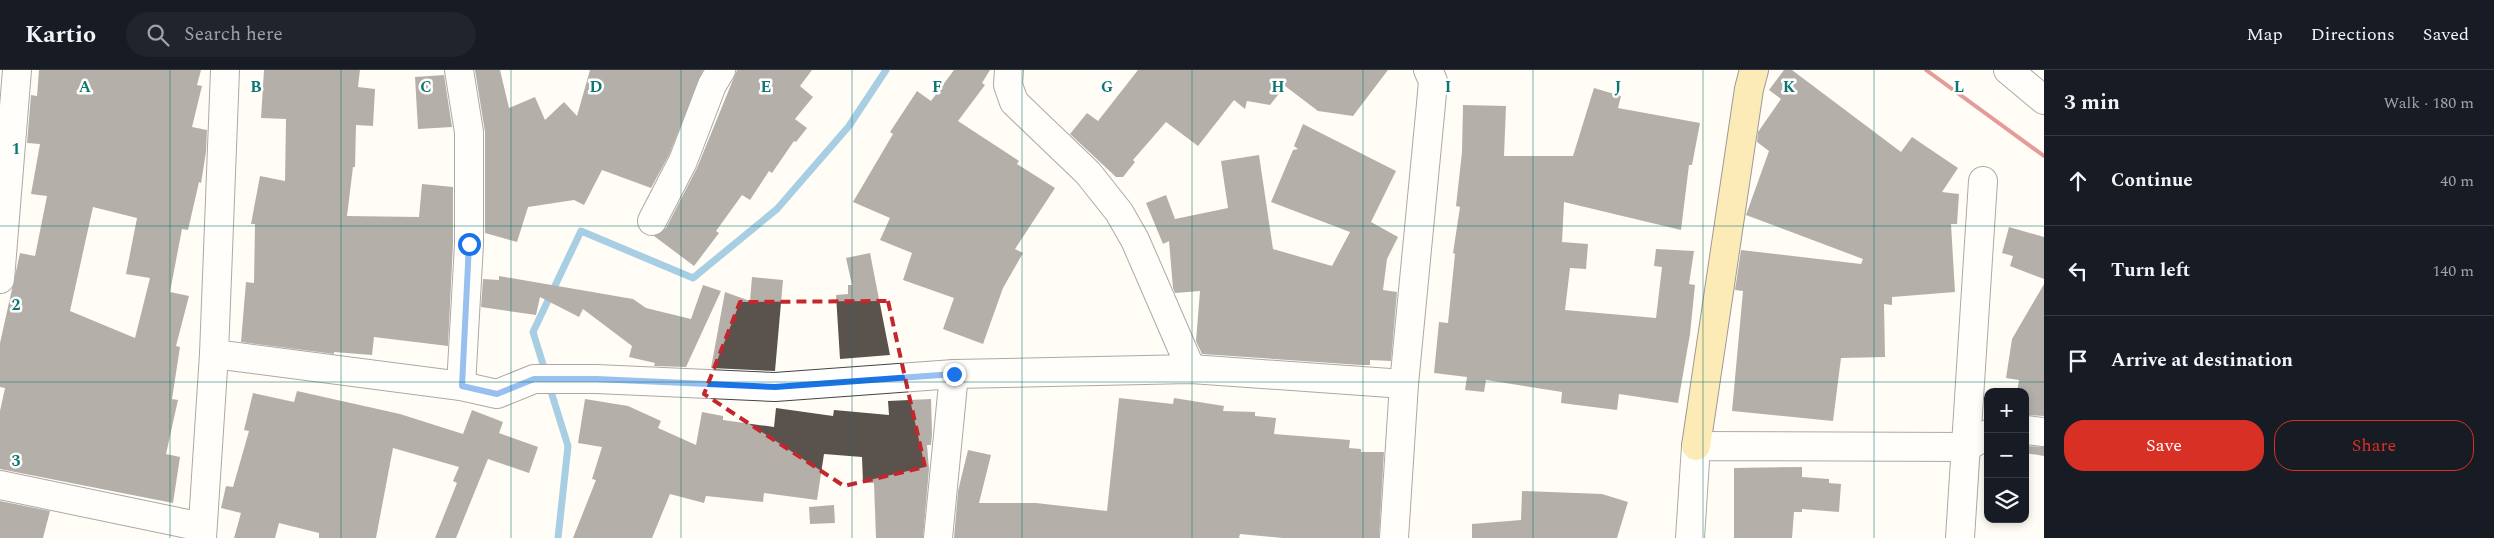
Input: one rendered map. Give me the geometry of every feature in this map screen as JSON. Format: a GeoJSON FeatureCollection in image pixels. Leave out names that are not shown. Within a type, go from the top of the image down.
{"type":"FeatureCollection","features":[{"type":"Feature","properties":{"kind":"main road"},"geometry":{"type":"LineString","coordinates":[[1696,446],[1748,89],[1754,70]]}},
{"type":"Feature","properties":{"kind":"street"},"geometry":{"type":"LineString","coordinates":[[0,279],[17,70]]}},
{"type":"Feature","properties":{"kind":"street"},"geometry":{"type":"LineString","coordinates":[[0,485],[202,533],[214,354],[225,70]]}},
{"type":"Feature","properties":{"kind":"street"},"geometry":{"type":"LineString","coordinates":[[459,70],[469,132],[469,244],[462,386]]}},
{"type":"Feature","properties":{"kind":"street"},"geometry":{"type":"LineString","coordinates":[[652,222],[683,161],[712,85],[721,70]]}},
{"type":"Feature","properties":{"kind":"street"},"geometry":{"type":"LineString","coordinates":[[1009,70],[1008,85],[1014,102],[1088,173],[1119,212],[1135,240],[1191,369]]}},
{"type":"Feature","properties":{"kind":"street"},"geometry":{"type":"LineString","coordinates":[[1394,538],[1404,384],[1433,81],[1428,70]]}},
{"type":"Feature","properties":{"kind":"street"},"geometry":{"type":"LineString","coordinates":[[2008,70],[2044,100]]}},
{"type":"Feature","properties":{"kind":"street"},"geometry":{"type":"LineString","coordinates":[[1960,538],[1977,440],[1983,180]]}},
{"type":"Feature","properties":{"kind":"street"},"geometry":{"type":"LineString","coordinates":[[214,354],[462,386],[497,394],[534,379],[596,379],[775,387],[954,374],[1191,369],[1404,384]]}},
{"type":"Feature","properties":{"kind":"street"},"geometry":{"type":"LineString","coordinates":[[938,538],[954,374]]}},
{"type":"Feature","properties":{"kind":"street"},"geometry":{"type":"LineString","coordinates":[[2029,430],[2044,432]]}},
{"type":"Feature","properties":{"kind":"street"},"geometry":{"type":"LineString","coordinates":[[1690,538],[1696,446],[1977,440]]}},
{"type":"Feature","properties":{"kind":"highlighted area"},"geometry":{"type":"Polygon","coordinates":[[[888,301],[925,467],[844,486],[704,394],[740,302],[888,301]]]}},
{"type":"Feature","properties":{"kind":"building"},"geometry":{"type":"Polygon","coordinates":[[[39,70],[201,70],[197,85],[202,86],[192,127],[207,130],[206,152],[201,183],[199,182],[188,230],[182,229],[170,292],[189,296],[176,346],[180,347],[172,399],[178,400],[166,454],[180,457],[173,503],[0,469],[0,411],[5,388],[0,387],[0,343],[20,253],[35,256],[47,196],[31,194],[40,144],[27,143],[31,95],[37,96],[39,70]],[[93,207],[70,311],[135,338],[150,278],[126,274],[137,218],[93,207]]]}},
{"type":"Feature","properties":{"kind":"building"},"geometry":{"type":"Polygon","coordinates":[[[264,70],[360,70],[358,87],[375,89],[373,126],[356,125],[355,167],[353,167],[347,216],[419,217],[422,184],[453,187],[453,244],[448,346],[374,337],[372,355],[334,352],[334,354],[241,342],[246,282],[254,283],[255,224],[251,224],[260,176],[285,181],[286,119],[261,118],[264,70]]]}},
{"type":"Feature","properties":{"kind":"building"},"geometry":{"type":"Polygon","coordinates":[[[475,70],[500,70],[509,108],[535,97],[545,120],[564,102],[577,116],[590,70],[703,70],[669,155],[651,188],[602,170],[584,205],[574,200],[528,207],[517,242],[485,233],[485,132],[475,70]]]}},
{"type":"Feature","properties":{"kind":"building"},"geometry":{"type":"Polygon","coordinates":[[[737,70],[812,70],[800,86],[813,97],[795,119],[807,128],[796,142],[794,141],[772,173],[769,171],[750,200],[742,195],[716,231],[719,233],[694,266],[654,236],[666,228],[697,168],[737,70]]]}},
{"type":"Feature","properties":{"kind":"building"},"geometry":{"type":"Polygon","coordinates":[[[954,70],[990,70],[982,83],[985,85],[958,121],[1019,161],[1017,164],[1055,188],[1015,249],[1023,253],[1003,288],[983,344],[943,329],[954,298],[903,280],[912,253],[880,240],[890,218],[853,202],[893,134],[890,132],[917,91],[931,101],[954,70]]]}},
{"type":"Feature","properties":{"kind":"building"},"geometry":{"type":"Polygon","coordinates":[[[1138,70],[1388,70],[1353,116],[1318,111],[1285,86],[1270,105],[1247,101],[1245,109],[1234,100],[1198,146],[1166,122],[1133,160],[1135,162],[1123,177],[1116,177],[1070,134],[1087,113],[1098,121],[1138,70]]]}},
{"type":"Feature","properties":{"kind":"building"},"geometry":{"type":"Polygon","coordinates":[[[1784,70],[1792,70],[1901,152],[1912,137],[1958,168],[1942,192],[1959,194],[1957,224],[1951,224],[1955,292],[1892,297],[1892,305],[1884,304],[1885,357],[1841,358],[1833,421],[1732,411],[1743,291],[1735,290],[1741,250],[1861,264],[1863,259],[1746,215],[1769,151],[1757,142],[1758,132],[1781,99],[1769,90],[1784,70]]]}},
{"type":"Feature","properties":{"kind":"building"},"geometry":{"type":"Polygon","coordinates":[[[444,75],[452,127],[418,129],[415,77],[444,75]]]}},
{"type":"Feature","properties":{"kind":"building"},"geometry":{"type":"Polygon","coordinates":[[[1594,88],[1621,96],[1618,108],[1700,123],[1692,165],[1689,165],[1681,230],[1564,202],[1562,242],[1588,244],[1586,269],[1570,268],[1565,310],[1656,318],[1662,267],[1654,266],[1656,249],[1694,251],[1689,284],[1695,285],[1690,334],[1678,403],[1619,394],[1617,410],[1561,403],[1562,392],[1486,380],[1484,392],[1465,390],[1467,377],[1434,373],[1439,322],[1448,323],[1455,254],[1453,253],[1460,207],[1456,206],[1462,152],[1463,105],[1506,106],[1504,156],[1573,156],[1594,88]]]}},
{"type":"Feature","properties":{"kind":"building"},"geometry":{"type":"Polygon","coordinates":[[[1303,124],[1396,171],[1371,222],[1398,237],[1387,259],[1383,290],[1397,292],[1391,361],[1370,360],[1370,365],[1360,365],[1202,354],[1196,341],[1200,291],[1175,293],[1173,288],[1169,241],[1163,244],[1146,203],[1166,195],[1175,219],[1228,208],[1221,161],[1259,155],[1273,249],[1332,266],[1350,232],[1271,202],[1293,150],[1298,149],[1294,146],[1303,124]]]}},
{"type":"Feature","properties":{"kind":"building"},"geometry":{"type":"Polygon","coordinates":[[[2009,227],[2044,237],[2044,279],[2010,266],[2013,256],[2002,253],[2009,227]]]}},
{"type":"Feature","properties":{"kind":"building"},"geometry":{"type":"Polygon","coordinates":[[[870,253],[890,355],[840,359],[836,295],[848,294],[848,285],[852,285],[846,258],[870,253]]]}},
{"type":"Feature","properties":{"kind":"building"},"geometry":{"type":"Polygon","coordinates":[[[499,276],[633,299],[646,308],[691,319],[703,285],[721,291],[686,367],[654,366],[655,363],[629,357],[632,346],[583,309],[579,317],[540,297],[536,315],[481,307],[483,279],[499,280],[499,276]]]}},
{"type":"Feature","properties":{"kind":"building"},"geometry":{"type":"Polygon","coordinates":[[[752,277],[783,280],[775,371],[711,368],[725,292],[750,301],[752,277]]]}},
{"type":"Feature","properties":{"kind":"building"},"geometry":{"type":"Polygon","coordinates":[[[2044,284],[2044,416],[2029,415],[2029,388],[2018,388],[2019,380],[2006,378],[2012,339],[2044,284]]]}},
{"type":"Feature","properties":{"kind":"building"},"geometry":{"type":"Polygon","coordinates":[[[297,391],[400,414],[463,434],[472,410],[503,422],[499,433],[538,447],[529,473],[488,459],[456,538],[435,538],[457,483],[453,481],[459,467],[393,448],[376,538],[319,538],[319,533],[279,523],[275,538],[234,538],[241,513],[221,508],[226,486],[233,487],[249,431],[244,430],[253,393],[294,402],[297,391]]]}},
{"type":"Feature","properties":{"kind":"building"},"geometry":{"type":"Polygon","coordinates":[[[1119,398],[1173,404],[1174,398],[1224,406],[1223,411],[1255,412],[1255,416],[1276,418],[1274,434],[1350,440],[1349,448],[1361,449],[1361,452],[1384,452],[1379,538],[1283,538],[1240,534],[1239,538],[954,538],[958,491],[968,450],[991,455],[979,503],[1036,503],[1107,511],[1119,398]]]}},
{"type":"Feature","properties":{"kind":"building"},"geometry":{"type":"Polygon","coordinates":[[[585,399],[628,406],[661,421],[658,428],[696,445],[702,412],[723,416],[723,420],[774,427],[776,408],[833,416],[834,410],[889,415],[888,401],[931,399],[932,434],[931,445],[927,445],[929,469],[923,538],[876,538],[874,483],[863,483],[862,457],[824,454],[817,500],[764,493],[763,502],[706,496],[704,503],[670,494],[652,538],[573,538],[596,480],[592,479],[602,447],[578,443],[585,399]]]}},
{"type":"Feature","properties":{"kind":"building"},"geometry":{"type":"Polygon","coordinates":[[[2029,446],[2044,447],[2044,456],[2029,454],[2029,446]]]}},
{"type":"Feature","properties":{"kind":"building"},"geometry":{"type":"Polygon","coordinates":[[[1802,467],[1802,477],[1829,479],[1829,483],[1841,484],[1839,512],[1802,509],[1802,512],[1794,512],[1792,538],[1734,538],[1734,468],[1802,467]]]}},
{"type":"Feature","properties":{"kind":"building"},"geometry":{"type":"Polygon","coordinates":[[[1522,491],[1602,494],[1628,502],[1617,538],[1472,538],[1472,524],[1521,520],[1522,491]]]}},
{"type":"Feature","properties":{"kind":"building"},"geometry":{"type":"Polygon","coordinates":[[[0,501],[50,511],[43,538],[0,538],[0,501]]]}},
{"type":"Feature","properties":{"kind":"building"},"geometry":{"type":"Polygon","coordinates":[[[834,505],[835,523],[810,524],[809,507],[834,505]]]}},
{"type":"Feature","properties":{"kind":"waterway"},"geometry":{"type":"LineString","coordinates":[[546,374],[533,332],[581,231],[693,278],[777,209],[849,126],[886,70]]}},
{"type":"Feature","properties":{"kind":"waterway"},"geometry":{"type":"LineString","coordinates":[[549,385],[568,446],[558,538]]}},
{"type":"Feature","properties":{"kind":"railway"},"geometry":{"type":"LineString","coordinates":[[1926,70],[2044,156]]}},
{"type":"Feature","properties":{"kind":"route"},"geometry":{"type":"LineString","coordinates":[[469,244],[462,386],[497,394],[511,390],[534,379],[596,379],[775,387],[954,374]]}}]}
